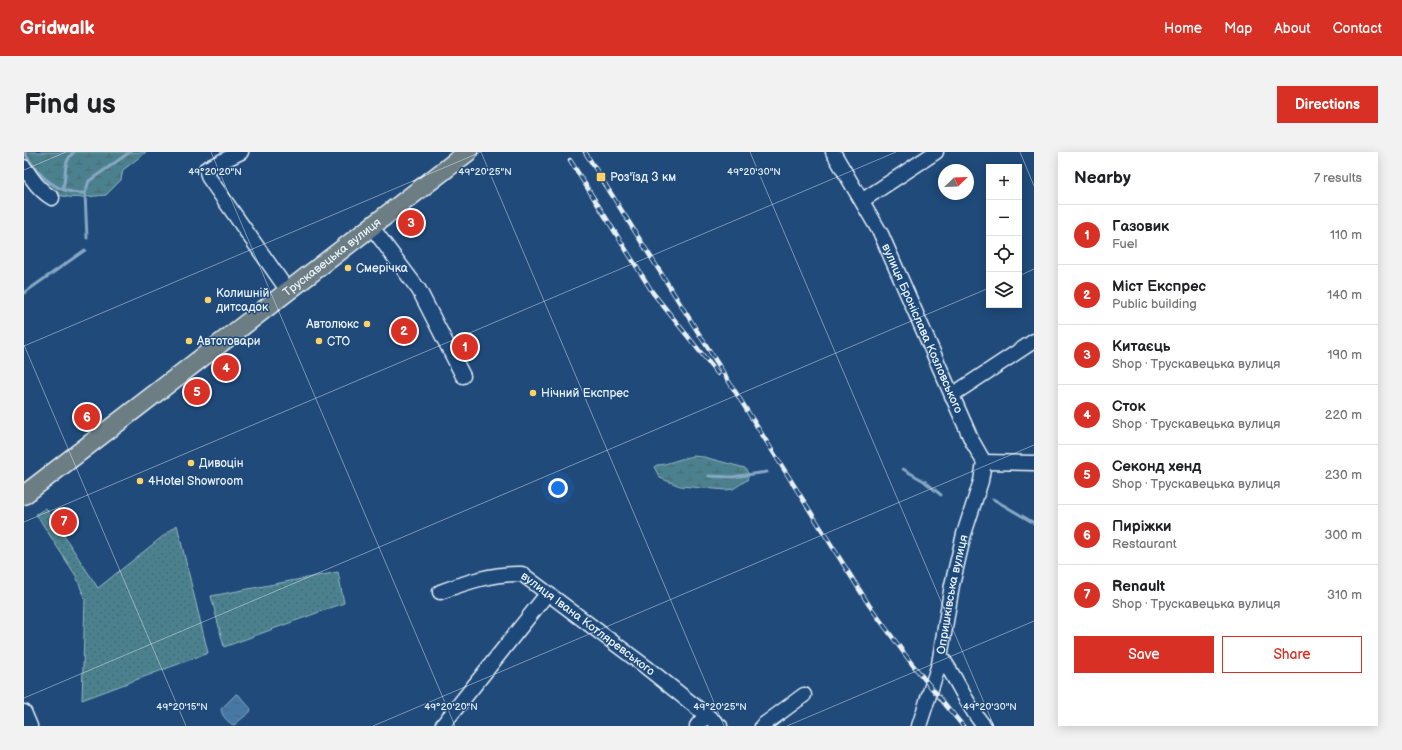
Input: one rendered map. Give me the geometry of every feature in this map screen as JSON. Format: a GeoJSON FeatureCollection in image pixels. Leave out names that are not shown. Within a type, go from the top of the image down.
{"type":"FeatureCollection","features":[{"type":"Feature","properties":{"kind":"main road","name":"Трускавецька вулиця"},"geometry":{"type":"LineString","coordinates":[[24,495],[468,152]]}},
{"type":"Feature","properties":{"kind":"street"},"geometry":{"type":"LineString","coordinates":[[241,152],[206,169],[209,178],[288,291]]}},
{"type":"Feature","properties":{"kind":"street","name":"вулиця Броніслава Козловського"},"geometry":{"type":"LineString","coordinates":[[834,152],[881,234],[972,440],[984,462]]}},
{"type":"Feature","properties":{"kind":"street"},"geometry":{"type":"LineString","coordinates":[[862,200],[936,152]]}},
{"type":"Feature","properties":{"kind":"street"},"geometry":{"type":"LineString","coordinates":[[24,166],[40,189],[52,198]]}},
{"type":"Feature","properties":{"kind":"street"},"geometry":{"type":"LineString","coordinates":[[371,226],[419,290],[463,376]]}},
{"type":"Feature","properties":{"kind":"street"},"geometry":{"type":"LineString","coordinates":[[952,395],[1034,340]]}},
{"type":"Feature","properties":{"kind":"street"},"geometry":{"type":"LineString","coordinates":[[984,462],[1034,463]]}},
{"type":"Feature","properties":{"kind":"street","name":"Опришківська вулиця"},"geometry":{"type":"LineString","coordinates":[[919,726],[929,700],[940,657],[952,585],[964,534],[981,482],[984,462]]}},
{"type":"Feature","properties":{"kind":"street","name":"вулиця Івана Котляревського"},"geometry":{"type":"LineString","coordinates":[[440,592],[470,580],[506,574],[522,574],[547,594],[601,632],[720,726]]}},
{"type":"Feature","properties":{"kind":"street"},"geometry":{"type":"LineString","coordinates":[[442,726],[547,594]]}},
{"type":"Feature","properties":{"kind":"street"},"geometry":{"type":"LineString","coordinates":[[940,657],[950,669],[972,709],[984,726]]}},
{"type":"Feature","properties":{"kind":"street"},"geometry":{"type":"LineString","coordinates":[[762,726],[804,695]]}},
{"type":"Feature","properties":{"kind":"street"},"geometry":{"type":"LineString","coordinates":[[24,712],[30,726]]}},
{"type":"Feature","properties":{"kind":"street"},"geometry":{"type":"LineString","coordinates":[[697,726],[706,715]]}},
{"type":"Feature","properties":{"kind":"green space"},"geometry":{"type":"Polygon","coordinates":[[[24,152],[146,152],[123,170],[121,180],[106,195],[76,197],[53,193],[38,177],[24,152]]]}},
{"type":"Feature","properties":{"kind":"green space"},"geometry":{"type":"Polygon","coordinates":[[[693,456],[704,457],[745,468],[749,475],[747,480],[733,489],[726,490],[680,486],[660,478],[654,467],[693,456]]]}},
{"type":"Feature","properties":{"kind":"green space"},"geometry":{"type":"Polygon","coordinates":[[[46,508],[98,588],[177,525],[208,653],[82,700],[85,599],[76,576],[36,514],[46,508]]]}},
{"type":"Feature","properties":{"kind":"green space"},"geometry":{"type":"Polygon","coordinates":[[[338,572],[344,603],[224,647],[211,596],[338,572]]]}},
{"type":"Feature","properties":{"kind":"water"},"geometry":{"type":"Polygon","coordinates":[[[236,694],[239,695],[251,709],[250,712],[234,725],[225,718],[221,709],[236,694]]]}},
{"type":"Feature","properties":{"kind":"waterway"},"geometry":{"type":"LineString","coordinates":[[24,152],[35,168],[49,182],[65,190],[85,193]]}},
{"type":"Feature","properties":{"kind":"waterway"},"geometry":{"type":"LineString","coordinates":[[63,188],[66,164],[74,152]]}},
{"type":"Feature","properties":{"kind":"waterway"},"geometry":{"type":"LineString","coordinates":[[87,238],[85,193],[89,181],[130,152]]}},
{"type":"Feature","properties":{"kind":"waterway"},"geometry":{"type":"LineString","coordinates":[[24,293],[85,250]]}},
{"type":"Feature","properties":{"kind":"waterway"},"geometry":{"type":"LineString","coordinates":[[903,469],[924,481],[941,495]]}},
{"type":"Feature","properties":{"kind":"waterway"},"geometry":{"type":"LineString","coordinates":[[709,476],[732,477],[767,472]]}},
{"type":"Feature","properties":{"kind":"waterway"},"geometry":{"type":"LineString","coordinates":[[993,499],[1034,523]]}},
{"type":"Feature","properties":{"kind":"railway"},"geometry":{"type":"LineString","coordinates":[[585,152],[869,605],[912,664],[963,726]]}},
{"type":"Feature","properties":{"kind":"railway"},"geometry":{"type":"LineString","coordinates":[[570,160],[653,293],[718,374]]}},
{"type":"Feature","properties":{"kind":"place","name":"Роз'їзд 3 км"},"geometry":{"type":"Point","coordinates":[601,177]}},
{"type":"Feature","properties":{"kind":"place","name":"Китаєць"},"geometry":{"type":"Point","coordinates":[411,223]}},
{"type":"Feature","properties":{"kind":"place","name":"Смерічка"},"geometry":{"type":"Point","coordinates":[348,268]}},
{"type":"Feature","properties":{"kind":"place","name":"Колишній дитсадок"},"geometry":{"type":"Point","coordinates":[208,300]}},
{"type":"Feature","properties":{"kind":"place","name":"Автолюкс"},"geometry":{"type":"Point","coordinates":[367,324]}},
{"type":"Feature","properties":{"kind":"place","name":"Міст Експрес"},"geometry":{"type":"Point","coordinates":[404,331]}},
{"type":"Feature","properties":{"kind":"place","name":"Автотовари"},"geometry":{"type":"Point","coordinates":[189,341]}},
{"type":"Feature","properties":{"kind":"place","name":"СТО"},"geometry":{"type":"Point","coordinates":[319,341]}},
{"type":"Feature","properties":{"kind":"place","name":"Газовик"},"geometry":{"type":"Point","coordinates":[465,347]}},
{"type":"Feature","properties":{"kind":"place","name":"Сток"},"geometry":{"type":"Point","coordinates":[226,368]}},
{"type":"Feature","properties":{"kind":"place","name":"Секонд хенд"},"geometry":{"type":"Point","coordinates":[197,392]}},
{"type":"Feature","properties":{"kind":"place","name":"Нічний Експрес"},"geometry":{"type":"Point","coordinates":[533,393]}},
{"type":"Feature","properties":{"kind":"place","name":"Пиріжки"},"geometry":{"type":"Point","coordinates":[87,417]}},
{"type":"Feature","properties":{"kind":"place","name":"Дивоцін"},"geometry":{"type":"Point","coordinates":[191,463]}},
{"type":"Feature","properties":{"kind":"place","name":"4Hotel Showroom"},"geometry":{"type":"Point","coordinates":[140,481]}},
{"type":"Feature","properties":{"kind":"place","name":"Renault"},"geometry":{"type":"Point","coordinates":[64,522]}}]}
